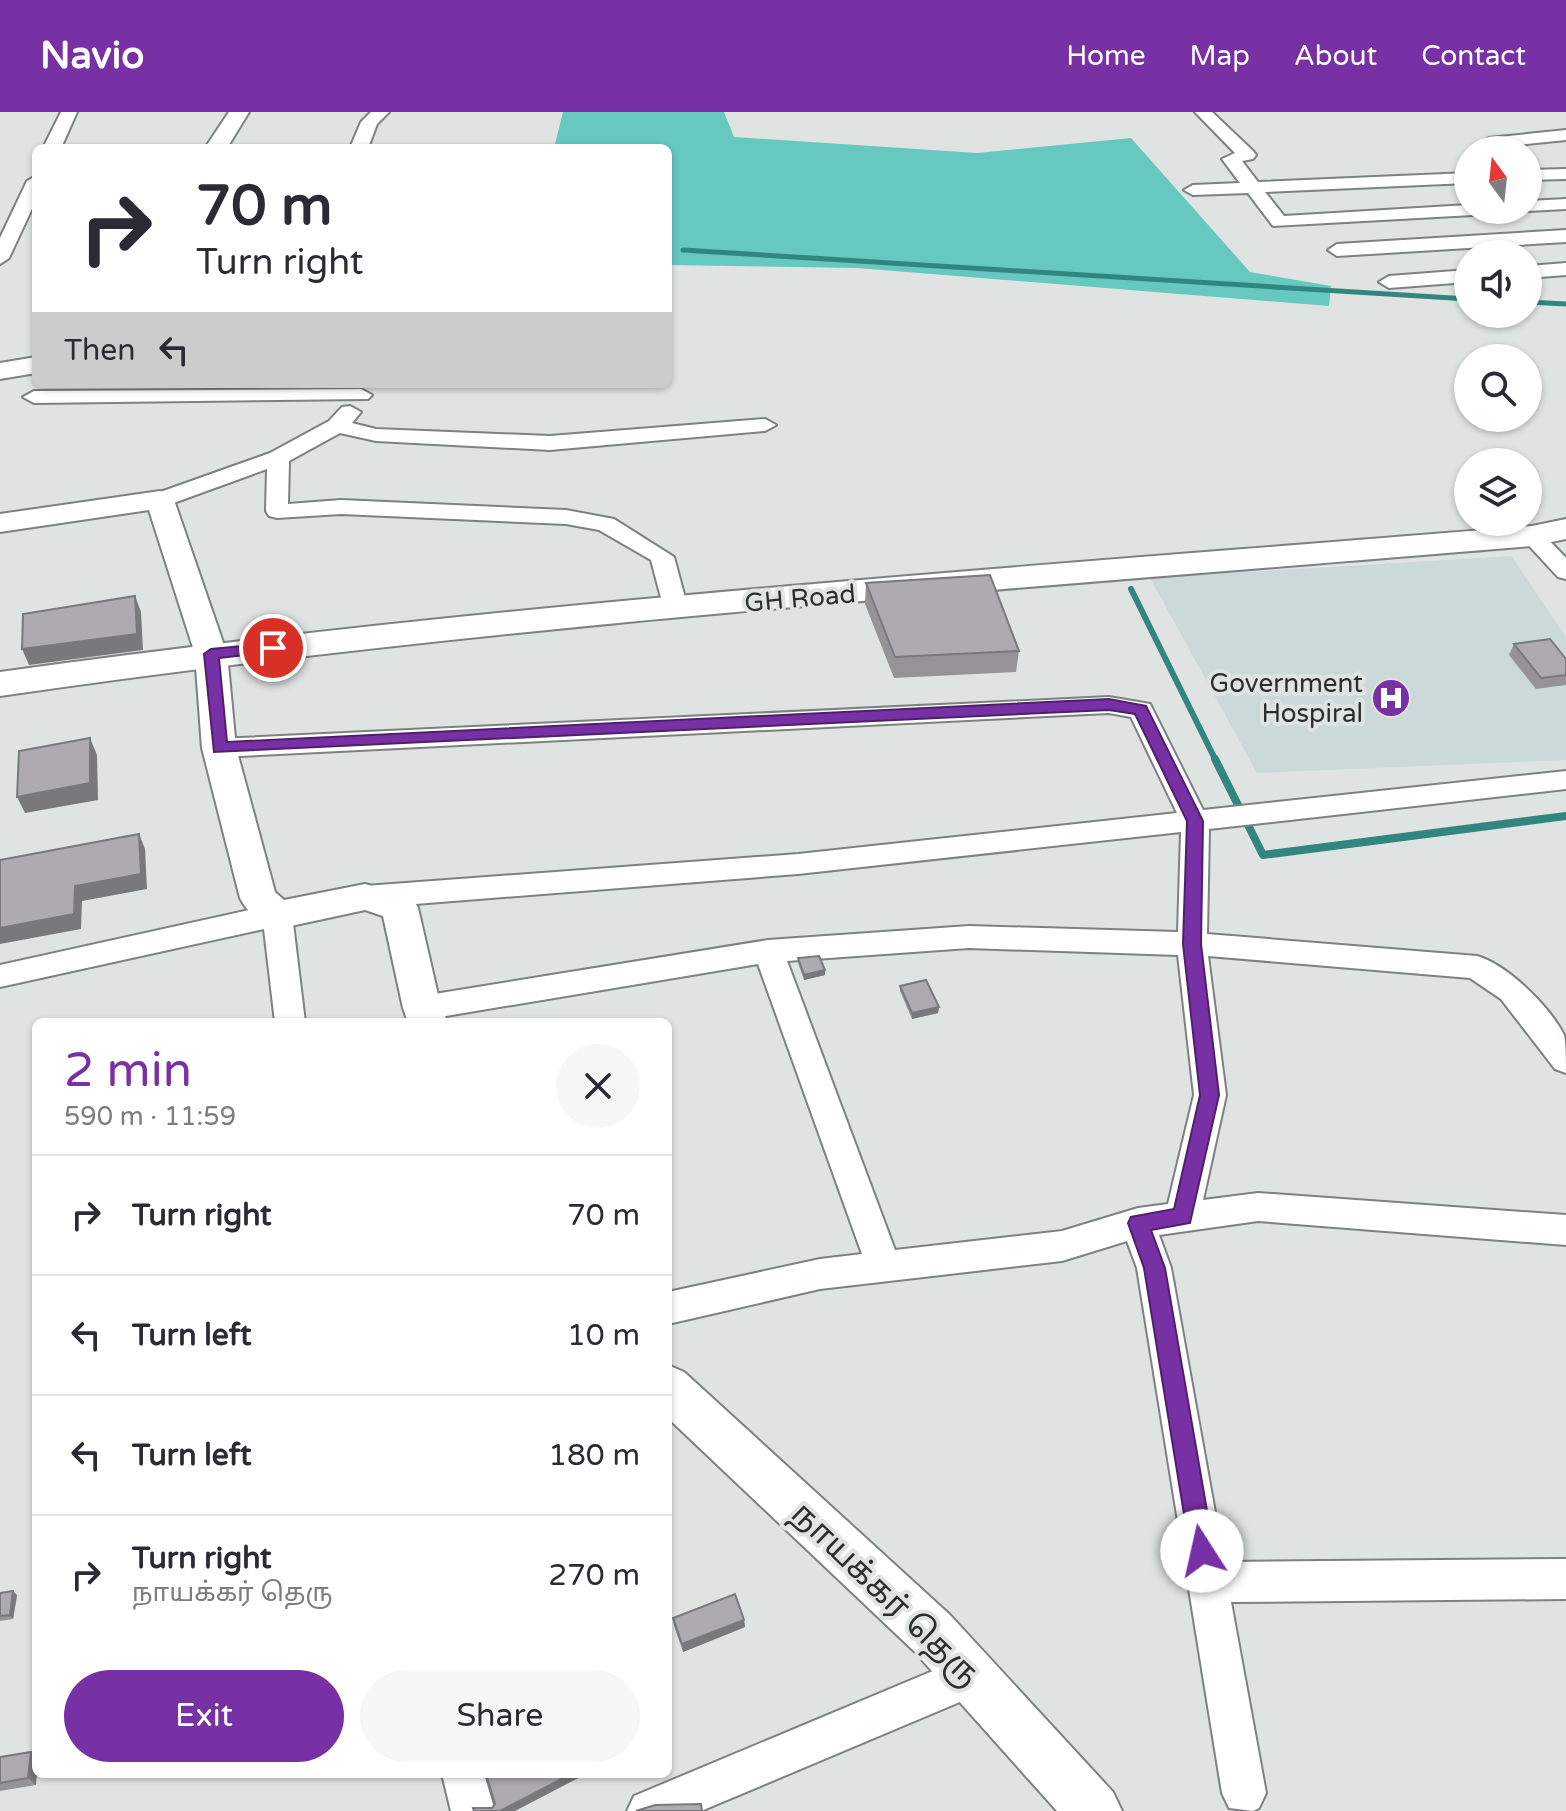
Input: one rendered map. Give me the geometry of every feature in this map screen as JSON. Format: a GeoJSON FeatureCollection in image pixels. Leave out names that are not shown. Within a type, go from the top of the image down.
{"type":"FeatureCollection","features":[{"type":"Feature","properties":{"kind":"main road","name":"GH Road"},"geometry":{"type":"LineString","coordinates":[[1542,534],[1566,529]]}},
{"type":"Feature","properties":{"kind":"main road","name":"GH Road"},"geometry":{"type":"LineString","coordinates":[[0,684],[211,654],[676,609],[1532,536]]}},
{"type":"Feature","properties":{"kind":"street"},"geometry":{"type":"LineString","coordinates":[[54,144],[69,112]]}},
{"type":"Feature","properties":{"kind":"street"},"geometry":{"type":"LineString","coordinates":[[219,144],[239,112]]}},
{"type":"Feature","properties":{"kind":"street"},"geometry":{"type":"LineString","coordinates":[[361,144],[369,122],[381,112]]}},
{"type":"Feature","properties":{"kind":"street"},"geometry":{"type":"LineString","coordinates":[[1203,112],[1247,155],[1231,159],[1250,188],[1279,222],[1454,211]]}},
{"type":"Feature","properties":{"kind":"street"},"geometry":{"type":"LineString","coordinates":[[1542,137],[1566,135]]}},
{"type":"Feature","properties":{"kind":"street"},"geometry":{"type":"LineString","coordinates":[[1542,175],[1566,174]]}},
{"type":"Feature","properties":{"kind":"street"},"geometry":{"type":"LineString","coordinates":[[1193,190],[1454,179]]}},
{"type":"Feature","properties":{"kind":"street"},"geometry":{"type":"LineString","coordinates":[[0,258],[32,190]]}},
{"type":"Feature","properties":{"kind":"street"},"geometry":{"type":"LineString","coordinates":[[1542,205],[1566,204]]}},
{"type":"Feature","properties":{"kind":"street"},"geometry":{"type":"LineString","coordinates":[[1337,250],[1566,236]]}},
{"type":"Feature","properties":{"kind":"street"},"geometry":{"type":"LineString","coordinates":[[1542,271],[1566,269]]}},
{"type":"Feature","properties":{"kind":"street"},"geometry":{"type":"LineString","coordinates":[[1389,282],[1454,277]]}},
{"type":"Feature","properties":{"kind":"street"},"geometry":{"type":"LineString","coordinates":[[0,371],[32,366]]}},
{"type":"Feature","properties":{"kind":"street"},"geometry":{"type":"LineString","coordinates":[[34,397],[367,389]]}},
{"type":"Feature","properties":{"kind":"street"},"geometry":{"type":"LineString","coordinates":[[0,523],[160,500],[278,458],[337,426],[358,405],[367,389]]}},
{"type":"Feature","properties":{"kind":"street"},"geometry":{"type":"LineString","coordinates":[[337,426],[376,435],[550,443],[765,425]]}},
{"type":"Feature","properties":{"kind":"street"},"geometry":{"type":"LineString","coordinates":[[278,458],[277,511],[341,507],[443,514],[566,517],[606,524],[662,557],[676,609]]}},
{"type":"Feature","properties":{"kind":"street"},"geometry":{"type":"LineString","coordinates":[[160,500],[211,654],[219,748],[258,898],[277,915],[290,1018]]}},
{"type":"Feature","properties":{"kind":"street"},"geometry":{"type":"LineString","coordinates":[[1532,536],[1566,572]]}},
{"type":"Feature","properties":{"kind":"street"},"geometry":{"type":"LineString","coordinates":[[219,748],[1109,705],[1141,710],[1195,821],[1192,944],[1210,1095],[1182,1217]]}},
{"type":"Feature","properties":{"kind":"street"},"geometry":{"type":"LineString","coordinates":[[0,976],[365,897],[798,864],[1566,780]]}},
{"type":"Feature","properties":{"kind":"street"},"geometry":{"type":"LineString","coordinates":[[365,897],[400,908],[425,1015],[768,951],[969,937],[1192,944],[1477,967],[1512,991],[1566,1060]]}},
{"type":"Feature","properties":{"kind":"street"},"geometry":{"type":"LineString","coordinates":[[768,951],[884,1266]]}},
{"type":"Feature","properties":{"kind":"street"},"geometry":{"type":"LineString","coordinates":[[672,1307],[820,1274],[1062,1246],[1138,1223],[1258,1207],[1566,1230]]}},
{"type":"Feature","properties":{"kind":"street"},"geometry":{"type":"LineString","coordinates":[[1138,1223],[1154,1268],[1244,1793]]}},
{"type":"Feature","properties":{"kind":"street","name":"நாயக்கர் தெரு"},"geometry":{"type":"LineString","coordinates":[[672,1391],[932,1633],[1094,1811]]}},
{"type":"Feature","properties":{"kind":"street"},"geometry":{"type":"LineString","coordinates":[[1207,1582],[1566,1579]]}},
{"type":"Feature","properties":{"kind":"street"},"geometry":{"type":"LineString","coordinates":[[649,1811],[971,1676]]}},
{"type":"Feature","properties":{"kind":"street"},"geometry":{"type":"LineString","coordinates":[[464,1778],[473,1811]]}},
{"type":"Feature","properties":{"kind":"shaded area"},"geometry":{"type":"Polygon","coordinates":[[[563,112],[724,112],[734,137],[977,153],[1131,138],[1250,272],[1331,286],[1329,306],[857,268],[672,265],[672,144],[555,144],[563,112]]]}},
{"type":"Feature","properties":{"kind":"shaded area","name":"Government Hospiral"},"geometry":{"type":"Polygon","coordinates":[[[1511,556],[1566,637],[1566,760],[1257,773],[1150,578],[1511,556]]]}},
{"type":"Feature","properties":{"kind":"building"},"geometry":{"type":"Polygon","coordinates":[[[990,575],[1019,651],[895,657],[866,583],[990,575]]]}},
{"type":"Feature","properties":{"kind":"building"},"geometry":{"type":"Polygon","coordinates":[[[135,596],[137,634],[22,649],[23,614],[135,596]]]}},
{"type":"Feature","properties":{"kind":"building"},"geometry":{"type":"Polygon","coordinates":[[[1550,639],[1566,659],[1566,675],[1541,678],[1514,644],[1550,639]]]}},
{"type":"Feature","properties":{"kind":"building"},"geometry":{"type":"Polygon","coordinates":[[[90,738],[90,783],[17,797],[19,751],[90,738]]]}},
{"type":"Feature","properties":{"kind":"building"},"geometry":{"type":"Polygon","coordinates":[[[139,834],[141,874],[75,886],[74,914],[0,928],[0,860],[139,834]]]}},
{"type":"Feature","properties":{"kind":"building"},"geometry":{"type":"Polygon","coordinates":[[[819,956],[825,970],[804,975],[798,958],[819,956]]]}},
{"type":"Feature","properties":{"kind":"building"},"geometry":{"type":"Polygon","coordinates":[[[926,980],[939,1007],[912,1013],[900,986],[926,980]]]}},
{"type":"Feature","properties":{"kind":"building"},"geometry":{"type":"Polygon","coordinates":[[[13,1591],[10,1615],[0,1616],[0,1593],[13,1591]]]}},
{"type":"Feature","properties":{"kind":"building"},"geometry":{"type":"Polygon","coordinates":[[[735,1594],[744,1620],[682,1644],[673,1618],[735,1594]]]}},
{"type":"Feature","properties":{"kind":"building"},"geometry":{"type":"Polygon","coordinates":[[[31,1752],[28,1778],[0,1783],[0,1757],[31,1752]]]}},
{"type":"Feature","properties":{"kind":"building"},"geometry":{"type":"Polygon","coordinates":[[[487,1778],[563,1778],[500,1811],[474,1811],[473,1808],[492,1808],[495,1804],[487,1778]]]}},
{"type":"Feature","properties":{"kind":"building"},"geometry":{"type":"Polygon","coordinates":[[[701,1804],[702,1811],[636,1811],[655,1805],[701,1804]]]}},
{"type":"Feature","properties":{"kind":"waterway"},"geometry":{"type":"LineString","coordinates":[[683,250],[1454,298]]}},
{"type":"Feature","properties":{"kind":"waterway"},"geometry":{"type":"LineString","coordinates":[[1542,303],[1566,304]]}},
{"type":"Feature","properties":{"kind":"waterway"},"geometry":{"type":"LineString","coordinates":[[1131,589],[1216,761]]}},
{"type":"Feature","properties":{"kind":"waterway"},"geometry":{"type":"LineString","coordinates":[[1216,761],[1263,855],[1566,816]]}},
{"type":"Feature","properties":{"kind":"place","name":"Government Hospiral"},"geometry":{"type":"Point","coordinates":[1391,698]}},
{"type":"Feature","properties":{"kind":"route"},"geometry":{"type":"LineString","coordinates":[[273,648],[211,654],[219,748],[1109,705],[1141,710],[1195,821],[1192,944],[1210,1095],[1182,1217],[1138,1223],[1154,1268],[1202,1551]]}}]}
